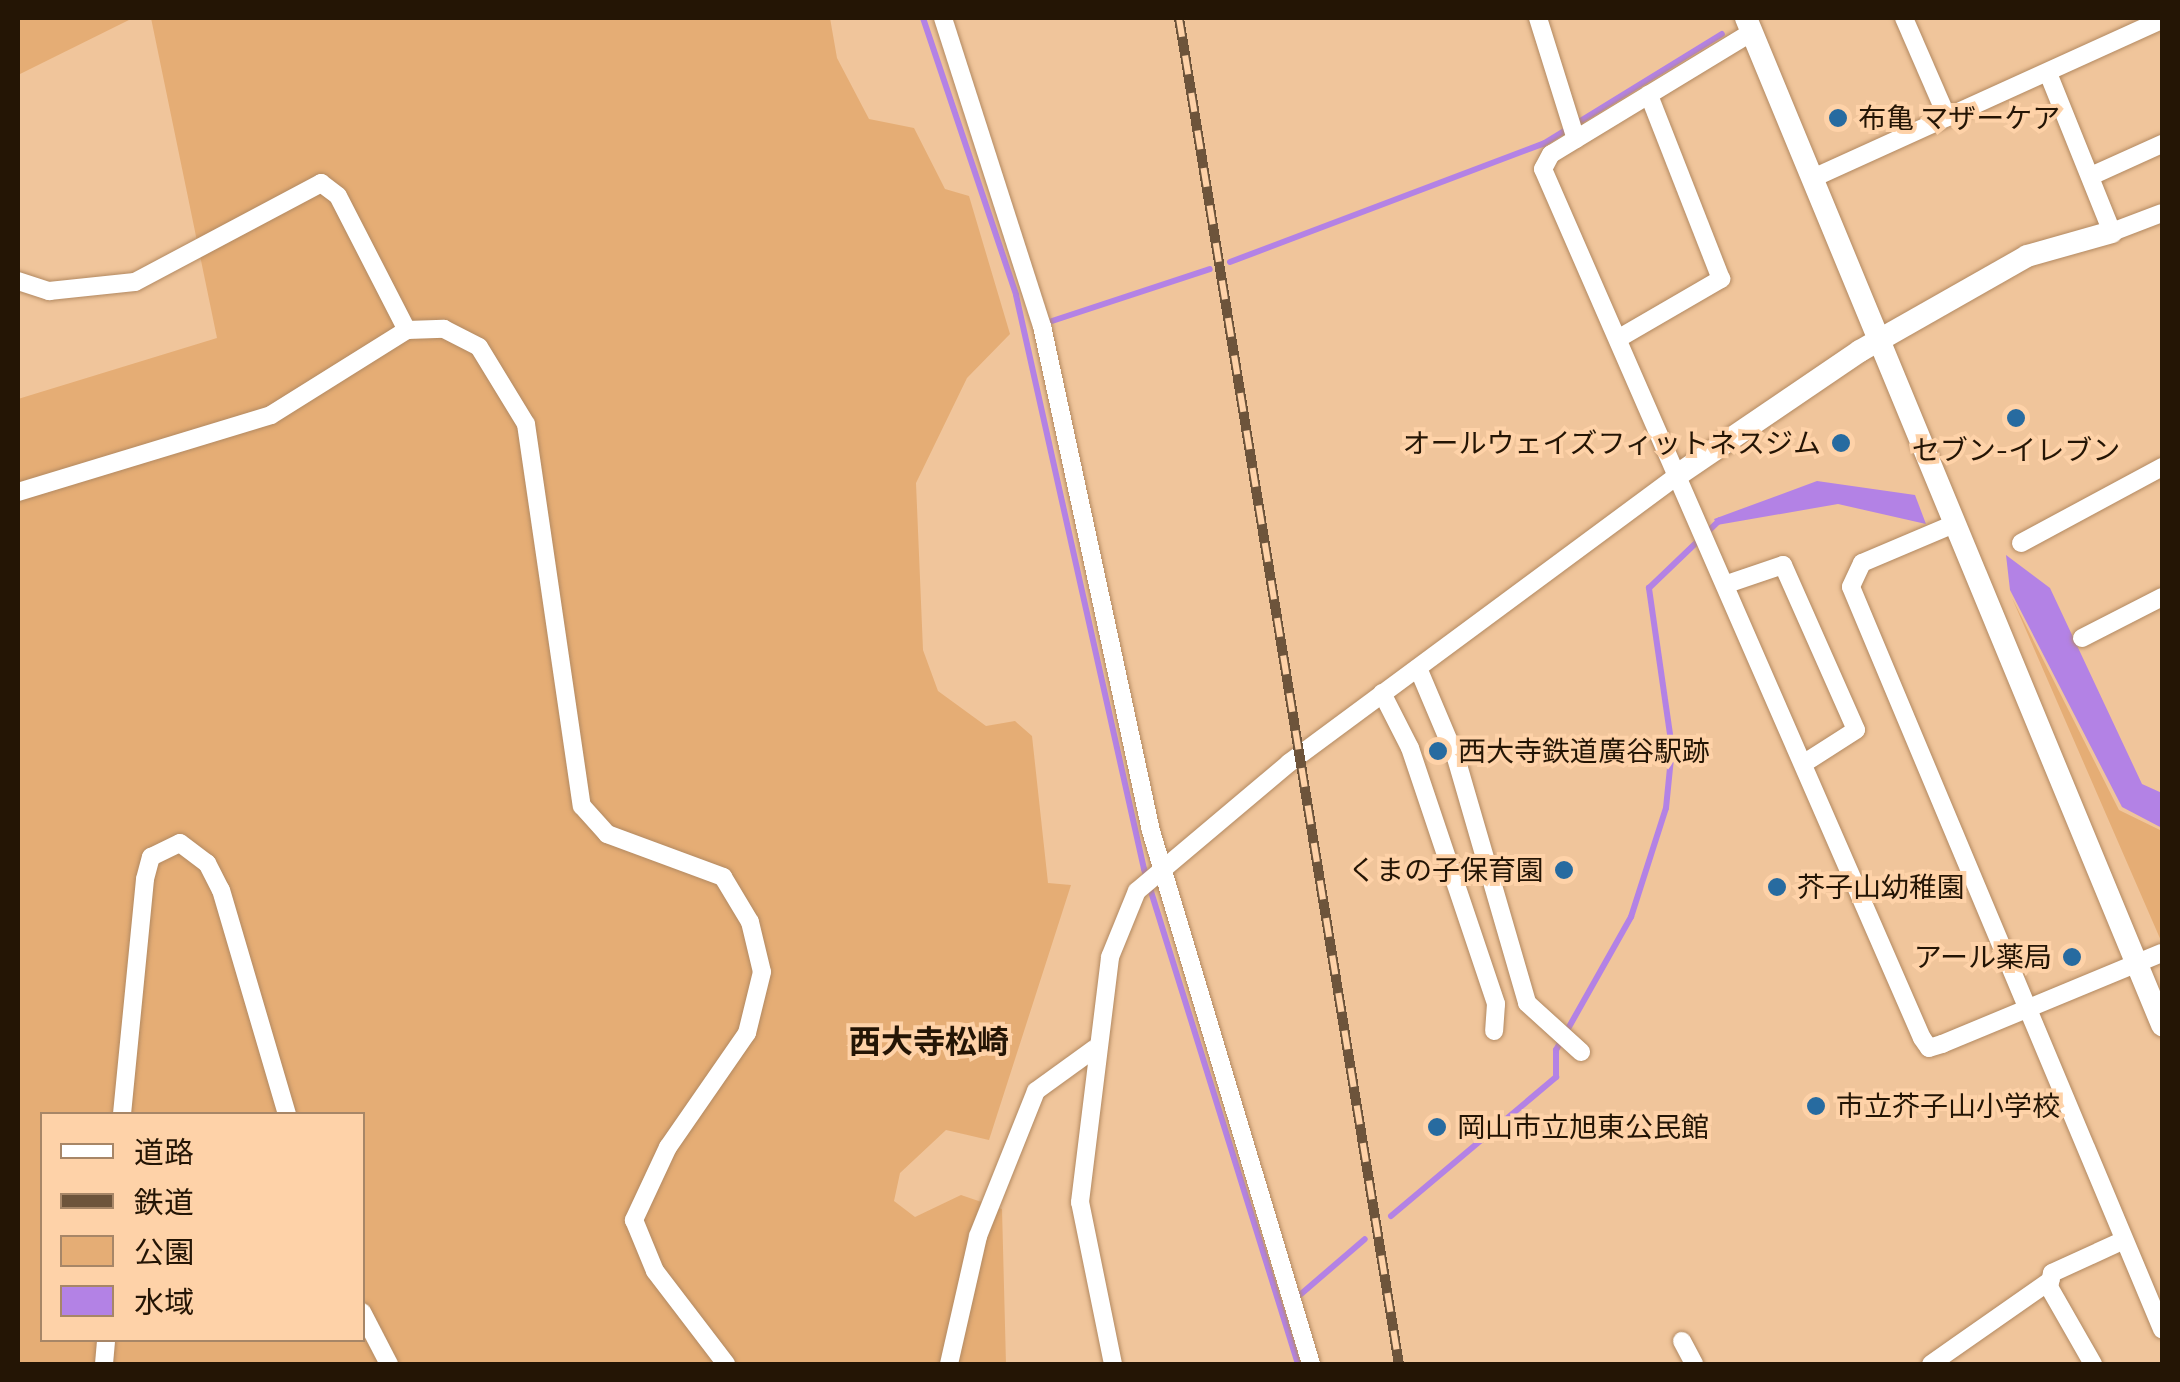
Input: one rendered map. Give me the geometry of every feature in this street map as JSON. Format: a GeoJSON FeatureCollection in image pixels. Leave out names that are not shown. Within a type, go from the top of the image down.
{"type":"FeatureCollection","features":[{"type":"Feature","properties":{"kind":"street"},"geometry":{"type":"LineString","coordinates":[[943,18],[1042,326],[1154,884],[1312,1364]]}},
{"type":"Feature","properties":{"kind":"street"},"geometry":{"type":"LineString","coordinates":[[1538,18],[1572,132]]}},
{"type":"Feature","properties":{"kind":"street"},"geometry":{"type":"LineString","coordinates":[[1904,18],[1947,117]]}},
{"type":"Feature","properties":{"kind":"street"},"geometry":{"type":"LineString","coordinates":[[1814,178],[2048,72],[2136,24],[2162,20]]}},
{"type":"Feature","properties":{"kind":"street"},"geometry":{"type":"LineString","coordinates":[[2162,953],[2137,964],[2030,1008],[1929,1048],[1707,528],[1544,168],[1572,132],[1649,95],[1749,25],[1814,178],[1954,524],[2137,964],[2162,1025]]}},
{"type":"Feature","properties":{"kind":"street"},"geometry":{"type":"LineString","coordinates":[[2048,72],[2112,232]]}},
{"type":"Feature","properties":{"kind":"street"},"geometry":{"type":"LineString","coordinates":[[1622,337],[1721,280],[1649,95]]}},
{"type":"Feature","properties":{"kind":"street"},"geometry":{"type":"LineString","coordinates":[[2091,176],[2162,144]]}},
{"type":"Feature","properties":{"kind":"street"},"geometry":{"type":"LineString","coordinates":[[18,281],[49,290],[135,282],[321,184],[338,196],[407,330]]}},
{"type":"Feature","properties":{"kind":"street"},"geometry":{"type":"LineString","coordinates":[[1113,1364],[1080,1213],[1094,1049],[1116,935],[1154,884],[1262,784],[1682,472],[1880,341],[2027,256],[2162,213]]}},
{"type":"Feature","properties":{"kind":"street"},"geometry":{"type":"LineString","coordinates":[[18,492],[271,415],[407,330],[444,329],[479,347],[526,424],[573,766],[591,824],[723,877],[750,922],[762,972],[747,1033],[668,1147],[634,1220],[656,1271],[726,1364]]}},
{"type":"Feature","properties":{"kind":"street"},"geometry":{"type":"LineString","coordinates":[[2021,543],[2162,467]]}},
{"type":"Feature","properties":{"kind":"street"},"geometry":{"type":"LineString","coordinates":[[1954,524],[1862,564],[1851,588],[2162,1330]]}},
{"type":"Feature","properties":{"kind":"street"},"geometry":{"type":"LineString","coordinates":[[1730,583],[1784,565],[1856,730],[1806,762]]}},
{"type":"Feature","properties":{"kind":"street"},"geometry":{"type":"LineString","coordinates":[[2082,638],[2162,597]]}},
{"type":"Feature","properties":{"kind":"street"},"geometry":{"type":"LineString","coordinates":[[1418,668],[1456,758],[1526,1003],[1568,1044]]}},
{"type":"Feature","properties":{"kind":"street"},"geometry":{"type":"LineString","coordinates":[[1382,693],[1410,748],[1496,1004],[1494,1032]]}},
{"type":"Feature","properties":{"kind":"street"},"geometry":{"type":"LineString","coordinates":[[122,1112],[145,879],[152,857],[180,843],[207,863],[221,890],[286,1112]]}},
{"type":"Feature","properties":{"kind":"street"},"geometry":{"type":"LineString","coordinates":[[949,1364],[978,1236],[1036,1091],[1094,1049]]}},
{"type":"Feature","properties":{"kind":"street"},"geometry":{"type":"LineString","coordinates":[[1931,1364],[2051,1280],[2124,1240]]}},
{"type":"Feature","properties":{"kind":"street"},"geometry":{"type":"LineString","coordinates":[[2051,1280],[2093,1364]]}},
{"type":"Feature","properties":{"kind":"street"},"geometry":{"type":"LineString","coordinates":[[365,1318],[389,1364]]}},
{"type":"Feature","properties":{"kind":"street"},"geometry":{"type":"LineString","coordinates":[[1682,1341],[1694,1364]]}},
{"type":"Feature","properties":{"kind":"green space"},"geometry":{"type":"Polygon","coordinates":[[[18,18],[133,18],[18,75],[18,18]]]}},
{"type":"Feature","properties":{"kind":"green space"},"geometry":{"type":"Polygon","coordinates":[[[151,18],[830,18],[837,58],[869,119],[914,128],[945,189],[969,196],[1010,334],[967,378],[916,483],[923,650],[938,691],[986,726],[1015,721],[1032,736],[1048,883],[1071,885],[989,1140],[946,1130],[900,1173],[894,1201],[915,1217],[961,1195],[1002,1209],[1006,1364],[18,1364],[18,399],[217,338],[151,18]]]}},
{"type":"Feature","properties":{"kind":"green space"},"geometry":{"type":"Polygon","coordinates":[[[2012,598],[2119,810],[2162,831],[2162,943],[2012,598]]]}},
{"type":"Feature","properties":{"kind":"water"},"geometry":{"type":"Polygon","coordinates":[[[1817,481],[1915,495],[1926,524],[1838,504],[1717,525],[1714,519],[1817,481]]]}},
{"type":"Feature","properties":{"kind":"water"},"geometry":{"type":"Polygon","coordinates":[[[2006,555],[2050,588],[2142,784],[2162,793],[2162,828],[2122,807],[2010,590],[2006,555]]]}},
{"type":"Feature","properties":{"kind":"waterway"},"geometry":{"type":"LineString","coordinates":[[923,18],[1016,295],[1144,869],[1298,1364]]}},
{"type":"Feature","properties":{"kind":"waterway"},"geometry":{"type":"LineString","coordinates":[[1230,262],[1543,144],[1722,34]]}},
{"type":"Feature","properties":{"kind":"waterway"},"geometry":{"type":"LineString","coordinates":[[1052,321],[1210,269]]}},
{"type":"Feature","properties":{"kind":"waterway"},"geometry":{"type":"LineString","coordinates":[[1391,1216],[1556,1077],[1556,1050],[1631,917],[1666,808],[1672,748],[1649,588],[1720,520]]}},
{"type":"Feature","properties":{"kind":"waterway"},"geometry":{"type":"LineString","coordinates":[[1301,1294],[1365,1239]]}},
{"type":"Feature","properties":{"kind":"railway"},"geometry":{"type":"LineString","coordinates":[[1179,18],[1399,1364]]}},
{"type":"Feature","properties":{"kind":"place","name":"布亀 マザーケア"},"geometry":{"type":"Point","coordinates":[1838,118]}},
{"type":"Feature","properties":{"kind":"place","name":"セブン-イレブン"},"geometry":{"type":"Point","coordinates":[2016,418]}},
{"type":"Feature","properties":{"kind":"place","name":"オールウェイズフィットネスジム"},"geometry":{"type":"Point","coordinates":[1841,443]}},
{"type":"Feature","properties":{"kind":"place","name":"西大寺鉄道廣谷駅跡"},"geometry":{"type":"Point","coordinates":[1438,751]}},
{"type":"Feature","properties":{"kind":"place","name":"くまの子保育園"},"geometry":{"type":"Point","coordinates":[1564,870]}},
{"type":"Feature","properties":{"kind":"place","name":"芥子山幼稚園"},"geometry":{"type":"Point","coordinates":[1777,887]}},
{"type":"Feature","properties":{"kind":"place","name":"アール薬局"},"geometry":{"type":"Point","coordinates":[2072,957]}},
{"type":"Feature","properties":{"kind":"place","name":"市立芥子山小学校"},"geometry":{"type":"Point","coordinates":[1816,1106]}},
{"type":"Feature","properties":{"kind":"place","name":"岡山市立旭東公民館"},"geometry":{"type":"Point","coordinates":[1437,1127]}},
{"type":"Feature","properties":{"kind":"district","name":"西大寺松崎"},"geometry":{"type":"Point","coordinates":[929,1041]}}]}
